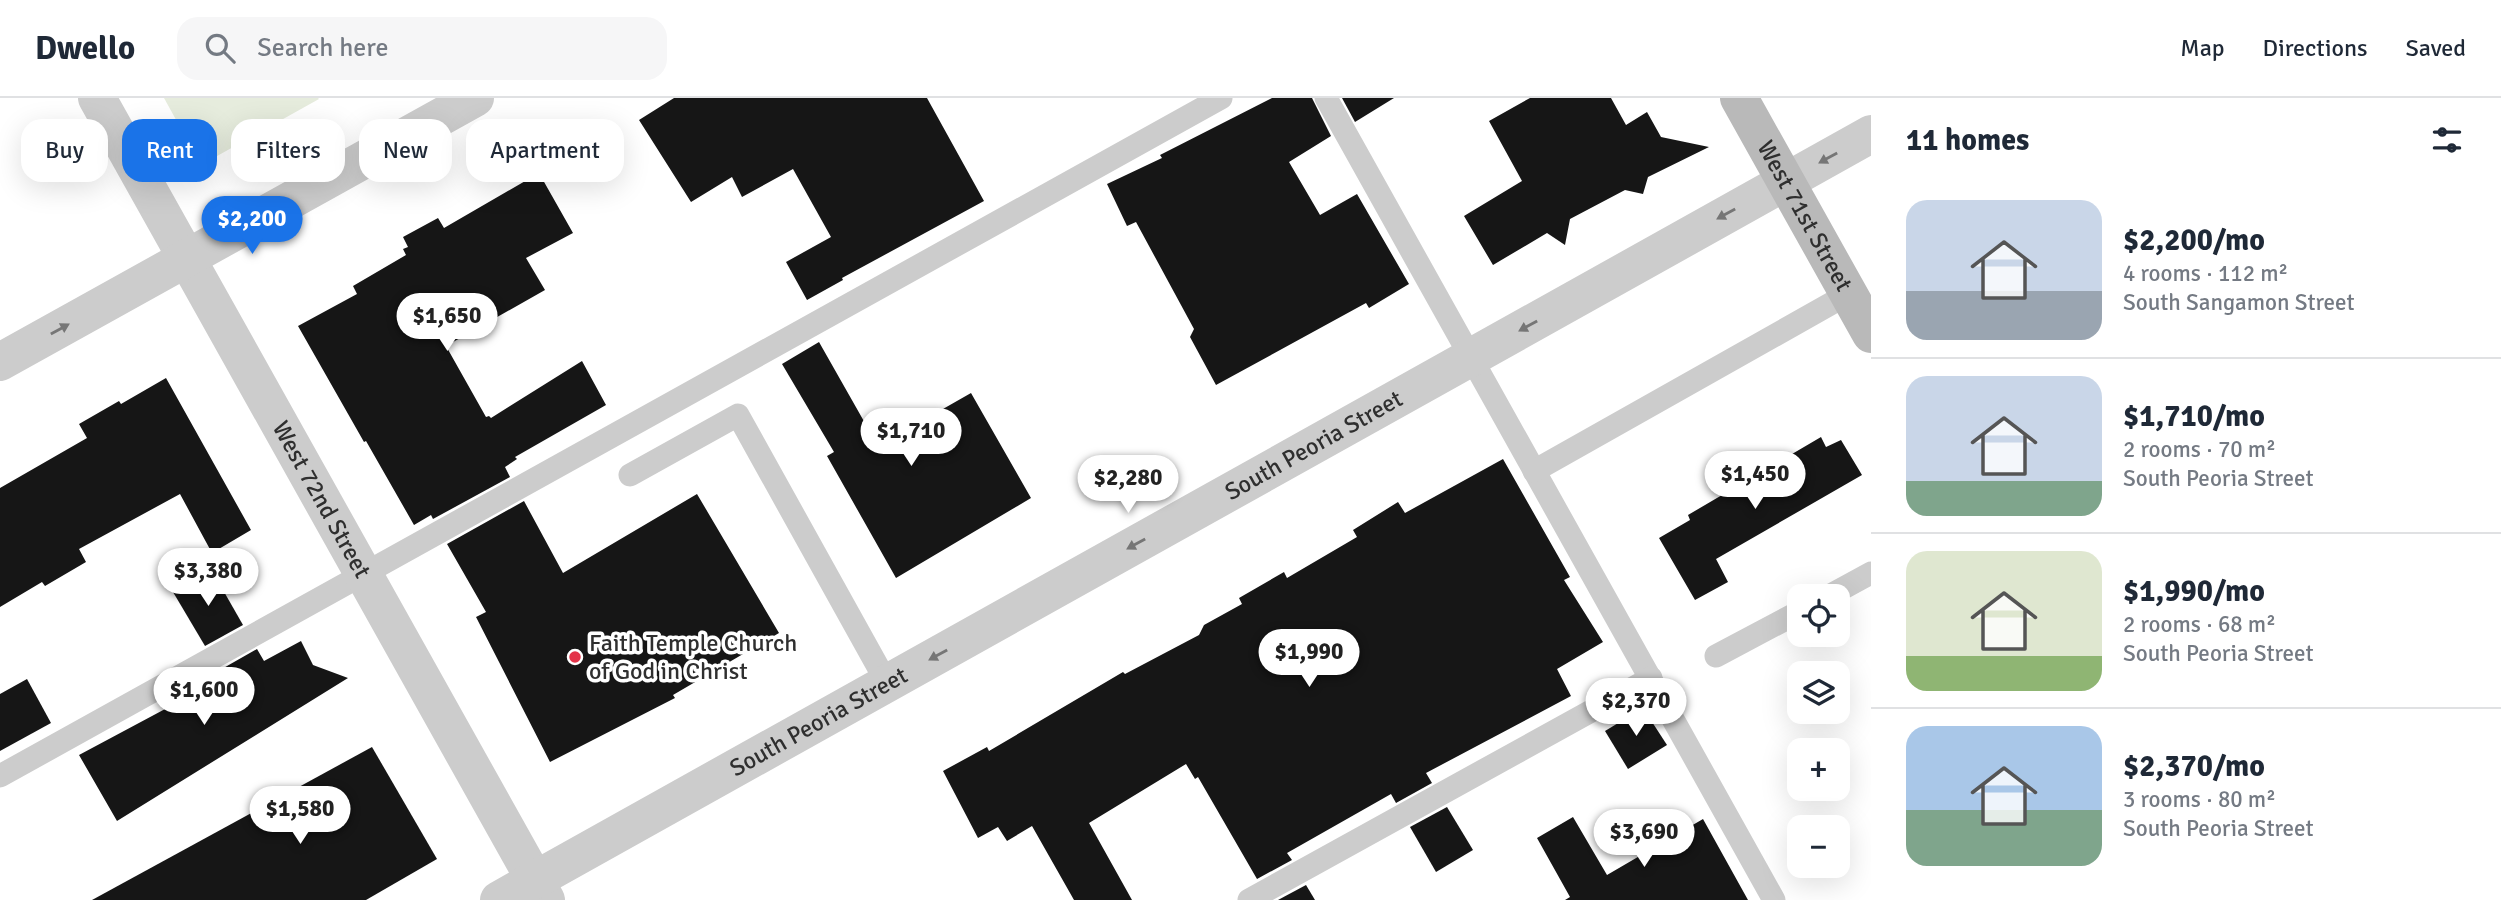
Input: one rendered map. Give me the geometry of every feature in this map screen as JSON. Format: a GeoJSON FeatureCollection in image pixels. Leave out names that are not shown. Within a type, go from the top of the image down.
{"type":"FeatureCollection","features":[{"type":"Feature","properties":{"kind":"main road","name":"West 71st Street"},"geometry":{"type":"LineString","coordinates":[[1739,98],[1863,313]]}},
{"type":"Feature","properties":{"kind":"street","name":"West 72nd Street"},"geometry":{"type":"LineString","coordinates":[[97,98],[540,890]]}},
{"type":"Feature","properties":{"kind":"street"},"geometry":{"type":"LineString","coordinates":[[0,362],[475,98]]}},
{"type":"Feature","properties":{"kind":"street","name":"South Peoria Street"},"geometry":{"type":"LineString","coordinates":[[499,900],[540,890],[887,683],[1871,134]]}},
{"type":"Feature","properties":{"kind":"lane"},"geometry":{"type":"LineString","coordinates":[[0,776],[1221,98]]}},
{"type":"Feature","properties":{"kind":"lane"},"geometry":{"type":"LineString","coordinates":[[1326,98],[1774,900]]}},
{"type":"Feature","properties":{"kind":"lane"},"geometry":{"type":"LineString","coordinates":[[1534,471],[1863,313]]}},
{"type":"Feature","properties":{"kind":"lane"},"geometry":{"type":"LineString","coordinates":[[630,475],[738,415],[887,683]]}},
{"type":"Feature","properties":{"kind":"lane"},"geometry":{"type":"LineString","coordinates":[[1850,584],[1871,573]]}},
{"type":"Feature","properties":{"kind":"lane"},"geometry":{"type":"LineString","coordinates":[[1716,656],[1787,618]]}},
{"type":"Feature","properties":{"kind":"lane"},"geometry":{"type":"LineString","coordinates":[[1249,900],[1651,678]]}},
{"type":"Feature","properties":{"kind":"green space"},"geometry":{"type":"Polygon","coordinates":[[[164,98],[319,99],[283,119],[231,119],[231,148],[217,156],[217,119],[176,119],[164,98]]]}},
{"type":"Feature","properties":{"kind":"building"},"geometry":{"type":"Polygon","coordinates":[[[674,98],[927,98],[984,201],[842,278],[843,280],[807,300],[786,262],[831,237],[793,169],[742,197],[732,177],[691,202],[639,120],[674,98]]]}},
{"type":"Feature","properties":{"kind":"building"},"geometry":{"type":"Polygon","coordinates":[[[1272,98],[1312,98],[1331,136],[1289,162],[1320,215],[1357,194],[1409,284],[1369,308],[1366,303],[1216,385],[1190,337],[1194,329],[1136,222],[1127,226],[1107,184],[1162,158],[1160,155],[1272,98]]]}},
{"type":"Feature","properties":{"kind":"building"},"geometry":{"type":"Polygon","coordinates":[[[1342,98],[1394,98],[1355,122],[1342,98]]]}},
{"type":"Feature","properties":{"kind":"building"},"geometry":{"type":"Polygon","coordinates":[[[1530,98],[1611,98],[1626,125],[1647,112],[1661,137],[1709,147],[1648,177],[1643,194],[1625,190],[1570,219],[1565,245],[1547,233],[1493,265],[1464,216],[1522,181],[1489,121],[1530,98]]]}},
{"type":"Feature","properties":{"kind":"building"},"geometry":{"type":"Polygon","coordinates":[[[523,182],[544,182],[573,233],[526,258],[545,290],[446,346],[486,417],[491,418],[582,361],[606,405],[515,457],[517,459],[505,467],[510,477],[433,519],[431,515],[414,525],[298,326],[357,294],[353,286],[406,255],[403,249],[408,247],[403,237],[438,218],[444,228],[523,182]]]}},
{"type":"Feature","properties":{"kind":"building"},"geometry":{"type":"Polygon","coordinates":[[[819,342],[878,446],[971,393],[1031,498],[896,578],[827,456],[834,452],[782,364],[819,342]]]}},
{"type":"Feature","properties":{"kind":"building"},"geometry":{"type":"Polygon","coordinates":[[[166,378],[251,530],[212,553],[180,494],[79,549],[86,562],[45,586],[42,582],[0,607],[0,488],[87,438],[79,424],[166,378]]]}},
{"type":"Feature","properties":{"kind":"building"},"geometry":{"type":"Polygon","coordinates":[[[1821,437],[1826,447],[1841,440],[1862,475],[1716,559],[1728,582],[1695,600],[1659,538],[1690,520],[1688,515],[1821,437]]]}},
{"type":"Feature","properties":{"kind":"building"},"geometry":{"type":"Polygon","coordinates":[[[1503,459],[1570,577],[1564,580],[1603,642],[1557,669],[1571,696],[1426,773],[1432,783],[1396,803],[1391,794],[1287,853],[1292,860],[1257,879],[1198,777],[1195,779],[1186,764],[1089,823],[1132,900],[1074,900],[1032,826],[1007,841],[998,827],[978,838],[943,771],[987,747],[989,751],[1123,672],[1125,674],[1199,635],[1204,625],[1242,604],[1239,598],[1284,572],[1287,578],[1357,537],[1353,530],[1398,502],[1405,513],[1503,459]]]}},
{"type":"Feature","properties":{"kind":"building"},"geometry":{"type":"Polygon","coordinates":[[[697,494],[779,633],[673,695],[675,698],[550,762],[476,617],[486,612],[447,544],[524,501],[563,573],[697,494]]]}},
{"type":"Feature","properties":{"kind":"building"},"geometry":{"type":"Polygon","coordinates":[[[211,569],[243,625],[205,646],[173,592],[211,569]]]}},
{"type":"Feature","properties":{"kind":"building"},"geometry":{"type":"Polygon","coordinates":[[[301,641],[313,665],[348,678],[117,821],[79,755],[225,677],[220,670],[257,649],[264,661],[301,641]]]}},
{"type":"Feature","properties":{"kind":"building"},"geometry":{"type":"Polygon","coordinates":[[[27,679],[51,723],[0,751],[0,694],[27,679]]]}},
{"type":"Feature","properties":{"kind":"building"},"geometry":{"type":"Polygon","coordinates":[[[1643,708],[1667,745],[1628,769],[1605,731],[1643,708]]]}},
{"type":"Feature","properties":{"kind":"building"},"geometry":{"type":"Polygon","coordinates":[[[372,747],[437,859],[366,900],[92,900],[372,747]]]}},
{"type":"Feature","properties":{"kind":"building"},"geometry":{"type":"Polygon","coordinates":[[[1447,807],[1473,850],[1436,872],[1410,827],[1447,807]]]}},
{"type":"Feature","properties":{"kind":"building"},"geometry":{"type":"Polygon","coordinates":[[[1573,817],[1607,875],[1703,819],[1748,900],[1565,900],[1570,897],[1537,838],[1573,817]]]}},
{"type":"Feature","properties":{"kind":"building"},"geometry":{"type":"Polygon","coordinates":[[[1306,885],[1315,900],[1278,900],[1306,885]]]}},
{"type":"Feature","properties":{"kind":"place","name":"Faith Temple Church of God in Christ"},"geometry":{"type":"Point","coordinates":[575,657]}}]}
